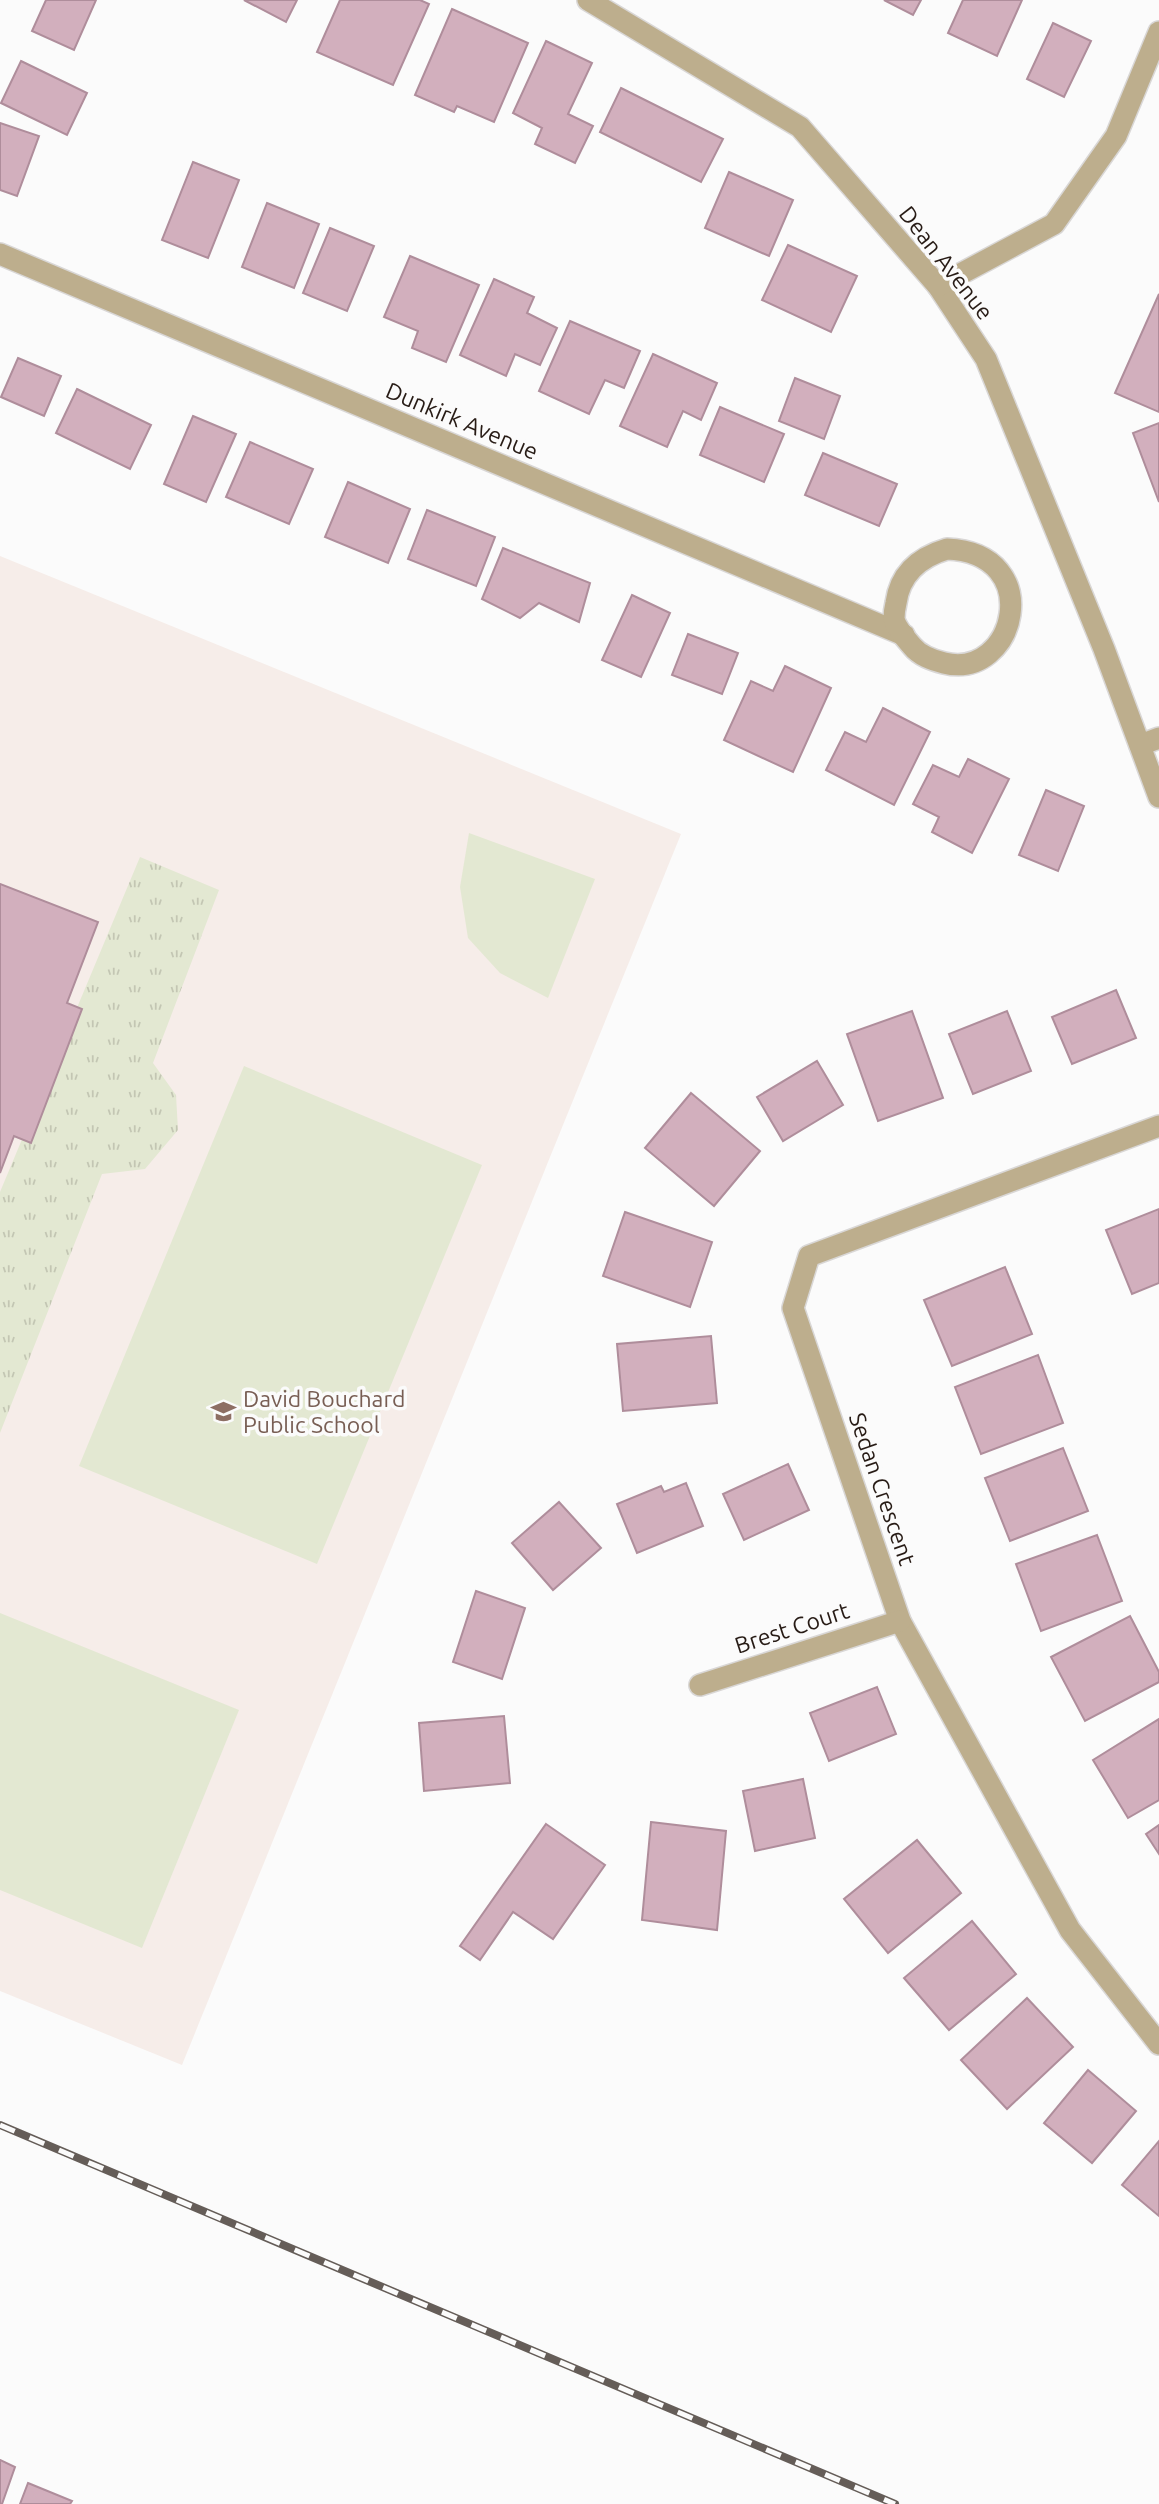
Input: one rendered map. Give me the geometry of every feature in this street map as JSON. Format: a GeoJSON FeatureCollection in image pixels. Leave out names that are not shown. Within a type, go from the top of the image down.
{"type":"FeatureCollection","features":[{"type":"Feature","properties":{"kind":"street","name":"Dean Avenue"},"geometry":{"type":"LineString","coordinates":[[587,0],[800,127],[938,286],[986,359],[1104,649],[1149,742],[1159,797]]}},
{"type":"Feature","properties":{"kind":"street"},"geometry":{"type":"LineString","coordinates":[[938,286],[1054,223],[1116,136],[1159,32]]}},
{"type":"Feature","properties":{"kind":"street","name":"Dunkirk Avenue"},"geometry":{"type":"LineString","coordinates":[[0,254],[904,635],[915,650],[931,660],[949,664],[968,663],[985,655],[999,643],[1009,626],[1012,607],[1009,588],[999,571],[985,558],[967,550],[947,549],[929,555],[913,566],[902,582],[896,600],[894,619],[904,635]]}},
{"type":"Feature","properties":{"kind":"street","name":"Sedan Crescent"},"geometry":{"type":"LineString","coordinates":[[1159,1126],[809,1256],[793,1308],[900,1621],[1070,1930],[1159,2044]]}},
{"type":"Feature","properties":{"kind":"street","name":"Brest Court"},"geometry":{"type":"LineString","coordinates":[[700,1685],[900,1621]]}},
{"type":"Feature","properties":{"kind":"shaded area","name":"David Bouchard Public School"},"geometry":{"type":"Polygon","coordinates":[[[0,556],[681,834],[182,2065],[0,1991],[0,556]]]}},
{"type":"Feature","properties":{"kind":"green space"},"geometry":{"type":"Polygon","coordinates":[[[469,833],[595,879],[548,998],[500,973],[468,938],[460,887],[469,833]]]}},
{"type":"Feature","properties":{"kind":"green space"},"geometry":{"type":"Polygon","coordinates":[[[140,857],[219,890],[153,1063],[176,1095],[178,1130],[145,1169],[102,1174],[0,1433],[0,1192],[140,857]]]}},
{"type":"Feature","properties":{"kind":"green space"},"geometry":{"type":"Polygon","coordinates":[[[244,1066],[482,1165],[317,1564],[79,1466],[244,1066]]]}},
{"type":"Feature","properties":{"kind":"green space"},"geometry":{"type":"Polygon","coordinates":[[[0,1613],[239,1710],[142,1948],[0,1890],[0,1613]]]}},
{"type":"Feature","properties":{"kind":"building"},"geometry":{"type":"Polygon","coordinates":[[[46,0],[96,0],[74,50],[32,31],[46,0]]]}},
{"type":"Feature","properties":{"kind":"building"},"geometry":{"type":"Polygon","coordinates":[[[244,0],[297,0],[286,22],[244,0]]]}},
{"type":"Feature","properties":{"kind":"building"},"geometry":{"type":"Polygon","coordinates":[[[340,0],[420,0],[429,4],[393,85],[317,52],[340,0]]]}},
{"type":"Feature","properties":{"kind":"building"},"geometry":{"type":"Polygon","coordinates":[[[884,0],[921,0],[913,15],[884,0]]]}},
{"type":"Feature","properties":{"kind":"building"},"geometry":{"type":"Polygon","coordinates":[[[963,0],[1022,0],[997,56],[948,33],[963,0]]]}},
{"type":"Feature","properties":{"kind":"building"},"geometry":{"type":"Polygon","coordinates":[[[452,9],[528,43],[494,122],[457,106],[454,112],[415,95],[452,9]]]}},
{"type":"Feature","properties":{"kind":"building"},"geometry":{"type":"Polygon","coordinates":[[[1053,23],[1091,41],[1064,97],[1027,79],[1053,23]]]}},
{"type":"Feature","properties":{"kind":"building"},"geometry":{"type":"Polygon","coordinates":[[[546,41],[592,63],[568,114],[593,126],[575,163],[535,144],[542,128],[513,113],[546,41]]]}},
{"type":"Feature","properties":{"kind":"building"},"geometry":{"type":"Polygon","coordinates":[[[21,61],[87,93],[67,135],[1,103],[21,61]]]}},
{"type":"Feature","properties":{"kind":"building"},"geometry":{"type":"Polygon","coordinates":[[[621,88],[723,139],[701,182],[600,132],[621,88]]]}},
{"type":"Feature","properties":{"kind":"building"},"geometry":{"type":"Polygon","coordinates":[[[0,123],[39,136],[17,196],[0,190],[0,123]]]}},
{"type":"Feature","properties":{"kind":"building"},"geometry":{"type":"Polygon","coordinates":[[[193,162],[239,180],[208,258],[162,240],[193,162]]]}},
{"type":"Feature","properties":{"kind":"building"},"geometry":{"type":"Polygon","coordinates":[[[729,172],[793,200],[769,256],[705,228],[729,172]]]}},
{"type":"Feature","properties":{"kind":"building"},"geometry":{"type":"Polygon","coordinates":[[[267,203],[319,224],[294,288],[242,267],[267,203]]]}},
{"type":"Feature","properties":{"kind":"building"},"geometry":{"type":"Polygon","coordinates":[[[330,228],[374,246],[347,311],[303,293],[330,228]]]}},
{"type":"Feature","properties":{"kind":"building"},"geometry":{"type":"Polygon","coordinates":[[[788,245],[857,276],[831,332],[762,300],[788,245]]]}},
{"type":"Feature","properties":{"kind":"building"},"geometry":{"type":"Polygon","coordinates":[[[410,256],[479,285],[446,362],[412,348],[418,331],[384,317],[410,256]]]}},
{"type":"Feature","properties":{"kind":"building"},"geometry":{"type":"Polygon","coordinates":[[[494,279],[534,297],[527,313],[557,328],[540,365],[515,354],[506,376],[460,355],[494,279]]]}},
{"type":"Feature","properties":{"kind":"building"},"geometry":{"type":"Polygon","coordinates":[[[1159,294],[1159,412],[1115,393],[1159,294]]]}},
{"type":"Feature","properties":{"kind":"building"},"geometry":{"type":"Polygon","coordinates":[[[570,321],[640,351],[624,388],[605,380],[589,414],[539,391],[570,321]]]}},
{"type":"Feature","properties":{"kind":"building"},"geometry":{"type":"Polygon","coordinates":[[[653,354],[717,383],[701,420],[683,411],[667,447],[620,426],[653,354]]]}},
{"type":"Feature","properties":{"kind":"building"},"geometry":{"type":"Polygon","coordinates":[[[18,358],[61,376],[44,416],[1,397],[18,358]]]}},
{"type":"Feature","properties":{"kind":"building"},"geometry":{"type":"Polygon","coordinates":[[[795,378],[840,396],[824,439],[779,421],[795,378]]]}},
{"type":"Feature","properties":{"kind":"building"},"geometry":{"type":"Polygon","coordinates":[[[77,389],[151,425],[130,469],[56,433],[77,389]]]}},
{"type":"Feature","properties":{"kind":"building"},"geometry":{"type":"Polygon","coordinates":[[[720,407],[784,434],[764,482],[700,455],[720,407]]]}},
{"type":"Feature","properties":{"kind":"building"},"geometry":{"type":"Polygon","coordinates":[[[193,416],[236,434],[206,502],[164,484],[193,416]]]}},
{"type":"Feature","properties":{"kind":"building"},"geometry":{"type":"Polygon","coordinates":[[[1159,423],[1159,502],[1133,433],[1159,423]]]}},
{"type":"Feature","properties":{"kind":"building"},"geometry":{"type":"Polygon","coordinates":[[[250,442],[313,469],[289,524],[226,497],[250,442]]]}},
{"type":"Feature","properties":{"kind":"building"},"geometry":{"type":"Polygon","coordinates":[[[823,453],[897,484],[879,526],[805,495],[823,453]]]}},
{"type":"Feature","properties":{"kind":"building"},"geometry":{"type":"Polygon","coordinates":[[[348,482],[410,509],[388,563],[325,537],[348,482]]]}},
{"type":"Feature","properties":{"kind":"building"},"geometry":{"type":"Polygon","coordinates":[[[427,510],[495,537],[476,586],[408,559],[427,510]]]}},
{"type":"Feature","properties":{"kind":"building"},"geometry":{"type":"Polygon","coordinates":[[[503,548],[590,583],[579,622],[539,603],[520,618],[482,599],[503,548]]]}},
{"type":"Feature","properties":{"kind":"building"},"geometry":{"type":"Polygon","coordinates":[[[632,595],[670,613],[641,677],[602,660],[632,595]]]}},
{"type":"Feature","properties":{"kind":"building"},"geometry":{"type":"Polygon","coordinates":[[[688,634],[738,653],[722,694],[672,675],[688,634]]]}},
{"type":"Feature","properties":{"kind":"building"},"geometry":{"type":"Polygon","coordinates":[[[785,666],[831,688],[793,772],[724,740],[751,681],[773,691],[785,666]]]}},
{"type":"Feature","properties":{"kind":"building"},"geometry":{"type":"Polygon","coordinates":[[[883,708],[930,732],[894,805],[826,770],[845,732],[866,742],[883,708]]]}},
{"type":"Feature","properties":{"kind":"building"},"geometry":{"type":"Polygon","coordinates":[[[968,759],[1009,779],[972,853],[932,832],[939,817],[913,804],[933,765],[959,777],[968,759]]]}},
{"type":"Feature","properties":{"kind":"building"},"geometry":{"type":"Polygon","coordinates":[[[1046,790],[1084,806],[1058,871],[1019,855],[1046,790]]]}},
{"type":"Feature","properties":{"kind":"building"},"geometry":{"type":"Polygon","coordinates":[[[0,884],[98,922],[67,1003],[82,1009],[31,1143],[14,1136],[0,1173],[0,884]]]}},
{"type":"Feature","properties":{"kind":"building"},"geometry":{"type":"Polygon","coordinates":[[[1116,990],[1136,1038],[1072,1064],[1052,1017],[1116,990]]]}},
{"type":"Feature","properties":{"kind":"building"},"geometry":{"type":"Polygon","coordinates":[[[912,1011],[943,1098],[878,1121],[847,1034],[912,1011]]]}},
{"type":"Feature","properties":{"kind":"building"},"geometry":{"type":"Polygon","coordinates":[[[1007,1011],[1031,1071],[973,1094],[949,1034],[1007,1011]]]}},
{"type":"Feature","properties":{"kind":"building"},"geometry":{"type":"Polygon","coordinates":[[[817,1061],[843,1105],[783,1141],[757,1097],[817,1061]]]}},
{"type":"Feature","properties":{"kind":"building"},"geometry":{"type":"Polygon","coordinates":[[[691,1093],[760,1151],[714,1206],[645,1148],[691,1093]]]}},
{"type":"Feature","properties":{"kind":"building"},"geometry":{"type":"Polygon","coordinates":[[[1159,1209],[1159,1283],[1132,1294],[1106,1230],[1159,1209]]]}},
{"type":"Feature","properties":{"kind":"building"},"geometry":{"type":"Polygon","coordinates":[[[625,1212],[712,1242],[690,1307],[603,1276],[625,1212]]]}},
{"type":"Feature","properties":{"kind":"building"},"geometry":{"type":"Polygon","coordinates":[[[1005,1267],[1032,1334],[952,1366],[924,1300],[1005,1267]]]}},
{"type":"Feature","properties":{"kind":"building"},"geometry":{"type":"Polygon","coordinates":[[[711,1336],[717,1403],[623,1411],[617,1344],[711,1336]]]}},
{"type":"Feature","properties":{"kind":"building"},"geometry":{"type":"Polygon","coordinates":[[[1038,1355],[1063,1423],[981,1454],[955,1387],[1038,1355]]]}},
{"type":"Feature","properties":{"kind":"building"},"geometry":{"type":"Polygon","coordinates":[[[1063,1448],[1088,1511],[1010,1541],[985,1478],[1063,1448]]]}},
{"type":"Feature","properties":{"kind":"building"},"geometry":{"type":"Polygon","coordinates":[[[788,1464],[809,1510],[744,1540],[723,1494],[788,1464]]]}},
{"type":"Feature","properties":{"kind":"building"},"geometry":{"type":"Polygon","coordinates":[[[686,1483],[703,1526],[637,1553],[617,1504],[661,1486],[664,1492],[686,1483]]]}},
{"type":"Feature","properties":{"kind":"building"},"geometry":{"type":"Polygon","coordinates":[[[559,1502],[601,1548],[553,1590],[512,1543],[559,1502]]]}},
{"type":"Feature","properties":{"kind":"building"},"geometry":{"type":"Polygon","coordinates":[[[1097,1535],[1122,1601],[1041,1631],[1016,1564],[1097,1535]]]}},
{"type":"Feature","properties":{"kind":"building"},"geometry":{"type":"Polygon","coordinates":[[[476,1591],[525,1608],[502,1679],[453,1662],[476,1591]]]}},
{"type":"Feature","properties":{"kind":"building"},"geometry":{"type":"Polygon","coordinates":[[[1130,1616],[1159,1672],[1159,1682],[1085,1721],[1051,1657],[1130,1616]]]}},
{"type":"Feature","properties":{"kind":"building"},"geometry":{"type":"Polygon","coordinates":[[[877,1687],[896,1734],[829,1761],[810,1713],[877,1687]]]}},
{"type":"Feature","properties":{"kind":"building"},"geometry":{"type":"Polygon","coordinates":[[[504,1716],[510,1783],[424,1791],[419,1723],[504,1716]]]}},
{"type":"Feature","properties":{"kind":"building"},"geometry":{"type":"Polygon","coordinates":[[[1159,1719],[1159,1800],[1128,1818],[1093,1760],[1159,1719]]]}},
{"type":"Feature","properties":{"kind":"building"},"geometry":{"type":"Polygon","coordinates":[[[803,1779],[815,1838],[755,1851],[743,1791],[803,1779]]]}},
{"type":"Feature","properties":{"kind":"building"},"geometry":{"type":"Polygon","coordinates":[[[651,1822],[726,1831],[717,1930],[642,1920],[651,1822]]]}},
{"type":"Feature","properties":{"kind":"building"},"geometry":{"type":"Polygon","coordinates":[[[546,1824],[605,1865],[553,1939],[513,1912],[480,1960],[460,1946],[546,1824]]]}},
{"type":"Feature","properties":{"kind":"building"},"geometry":{"type":"Polygon","coordinates":[[[1159,1825],[1159,1854],[1146,1834],[1159,1825]]]}},
{"type":"Feature","properties":{"kind":"building"},"geometry":{"type":"Polygon","coordinates":[[[917,1840],[961,1893],[888,1953],[844,1899],[917,1840]]]}},
{"type":"Feature","properties":{"kind":"building"},"geometry":{"type":"Polygon","coordinates":[[[972,1921],[1016,1974],[949,2030],[904,1978],[972,1921]]]}},
{"type":"Feature","properties":{"kind":"building"},"geometry":{"type":"Polygon","coordinates":[[[1027,1998],[1073,2047],[1007,2109],[961,2060],[1027,1998]]]}},
{"type":"Feature","properties":{"kind":"building"},"geometry":{"type":"Polygon","coordinates":[[[1088,2070],[1136,2111],[1092,2163],[1044,2123],[1088,2070]]]}},
{"type":"Feature","properties":{"kind":"building"},"geometry":{"type":"Polygon","coordinates":[[[1159,2141],[1159,2216],[1122,2185],[1159,2141]]]}},
{"type":"Feature","properties":{"kind":"building"},"geometry":{"type":"Polygon","coordinates":[[[0,2460],[15,2467],[2,2504],[0,2504],[0,2460]]]}},
{"type":"Feature","properties":{"kind":"building"},"geometry":{"type":"Polygon","coordinates":[[[28,2483],[72,2501],[70,2504],[20,2504],[28,2483]]]}},
{"type":"Feature","properties":{"kind":"railway"},"geometry":{"type":"LineString","coordinates":[[0,2125],[895,2504]]}},
{"type":"Feature","properties":{"kind":"place","name":"David Bouchard Public School"},"geometry":{"type":"Point","coordinates":[223,1412]}}]}
